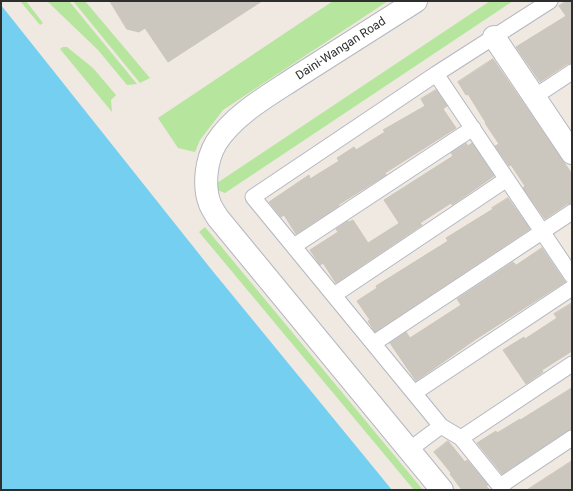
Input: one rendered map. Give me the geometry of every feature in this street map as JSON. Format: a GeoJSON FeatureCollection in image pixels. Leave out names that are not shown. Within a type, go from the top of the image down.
{"type":"FeatureCollection","features":[{"type":"Feature","properties":{"kind":"street","name":"Daini-Wangan Road"},"geometry":{"type":"LineString","coordinates":[[416,1],[267,97],[237,119],[224,132],[210,154],[206,180],[210,204],[218,218],[442,490]]}},
{"type":"Feature","properties":{"kind":"street"},"geometry":{"type":"LineString","coordinates":[[550,1],[436,74],[253,197],[441,426],[461,438],[502,488],[572,438]]}},
{"type":"Feature","properties":{"kind":"street"},"geometry":{"type":"LineString","coordinates":[[494,38],[571,151]]}},
{"type":"Feature","properties":{"kind":"street"},"geometry":{"type":"LineString","coordinates":[[534,97],[572,72]]}},
{"type":"Feature","properties":{"kind":"street"},"geometry":{"type":"LineString","coordinates":[[436,74],[572,276]]}},
{"type":"Feature","properties":{"kind":"street"},"geometry":{"type":"LineString","coordinates":[[294,246],[473,128]]}},
{"type":"Feature","properties":{"kind":"street"},"geometry":{"type":"LineString","coordinates":[[334,295],[508,180]]}},
{"type":"Feature","properties":{"kind":"street"},"geometry":{"type":"LineString","coordinates":[[374,343],[572,212]]}},
{"type":"Feature","properties":{"kind":"street"},"geometry":{"type":"LineString","coordinates":[[414,392],[572,288]]}},
{"type":"Feature","properties":{"kind":"street"},"geometry":{"type":"LineString","coordinates":[[461,438],[572,364]]}},
{"type":"Feature","properties":{"kind":"street"},"geometry":{"type":"LineString","coordinates":[[410,450],[441,426]]}},
{"type":"Feature","properties":{"kind":"green space"},"geometry":{"type":"Polygon","coordinates":[[[20,1],[26,1],[43,23],[40,25],[20,1]]]}},
{"type":"Feature","properties":{"kind":"green space"},"geometry":{"type":"Polygon","coordinates":[[[47,1],[69,1],[137,84],[127,85],[98,50],[47,1]]]}},
{"type":"Feature","properties":{"kind":"green space"},"geometry":{"type":"Polygon","coordinates":[[[73,1],[85,1],[150,78],[140,83],[73,1]]]}},
{"type":"Feature","properties":{"kind":"green space"},"geometry":{"type":"Polygon","coordinates":[[[333,1],[388,1],[223,110],[200,140],[195,152],[178,148],[158,118],[333,1]]]}},
{"type":"Feature","properties":{"kind":"green space"},"geometry":{"type":"Polygon","coordinates":[[[490,1],[513,1],[225,193],[217,190],[214,185],[490,1]]]}},
{"type":"Feature","properties":{"kind":"green space"},"geometry":{"type":"Polygon","coordinates":[[[67,47],[93,68],[116,95],[111,100],[112,112],[60,49],[67,47]]]}},
{"type":"Feature","properties":{"kind":"green space"},"geometry":{"type":"Polygon","coordinates":[[[205,227],[423,490],[414,490],[199,232],[205,227]]]}},
{"type":"Feature","properties":{"kind":"water"},"geometry":{"type":"Polygon","coordinates":[[[1,5],[211,269],[392,490],[1,490],[1,5]]]}},
{"type":"Feature","properties":{"kind":"building"},"geometry":{"type":"Polygon","coordinates":[[[110,1],[262,1],[168,62],[145,28],[139,32],[127,29],[110,1]]]}},
{"type":"Feature","properties":{"kind":"building"},"geometry":{"type":"Polygon","coordinates":[[[567,1],[572,1],[572,63],[567,64],[540,82],[516,47],[566,16],[559,6],[567,1]]]}},
{"type":"Feature","properties":{"kind":"building"},"geometry":{"type":"Polygon","coordinates":[[[493,59],[572,174],[572,203],[567,204],[545,219],[523,188],[525,186],[511,165],[509,166],[495,146],[499,144],[468,94],[466,95],[458,82],[493,59]]]}},
{"type":"Feature","properties":{"kind":"building"},"geometry":{"type":"Polygon","coordinates":[[[436,90],[447,106],[443,109],[456,128],[385,173],[386,175],[338,205],[339,206],[296,234],[284,215],[281,217],[269,202],[309,175],[310,179],[339,161],[337,158],[354,147],[356,150],[385,132],[383,130],[425,106],[421,99],[436,90]]]}},
{"type":"Feature","properties":{"kind":"building"},"geometry":{"type":"Polygon","coordinates":[[[466,143],[468,146],[472,143],[494,176],[452,205],[451,203],[420,223],[422,225],[336,283],[323,263],[320,265],[310,250],[338,232],[336,229],[348,221],[353,220],[368,243],[398,224],[399,223],[384,200],[453,156],[451,153],[466,143]]]}},
{"type":"Feature","properties":{"kind":"building"},"geometry":{"type":"Polygon","coordinates":[[[508,198],[530,229],[375,332],[368,321],[370,320],[357,301],[377,288],[376,286],[448,241],[446,238],[508,198]]]}},
{"type":"Feature","properties":{"kind":"building"},"geometry":{"type":"Polygon","coordinates":[[[542,248],[565,282],[476,339],[416,381],[390,343],[406,332],[410,338],[461,305],[457,299],[513,262],[516,265],[542,248]]]}},
{"type":"Feature","properties":{"kind":"building"},"geometry":{"type":"Polygon","coordinates":[[[572,303],[572,351],[542,370],[543,372],[526,384],[503,350],[524,337],[525,339],[557,318],[554,314],[572,303]]]}},
{"type":"Feature","properties":{"kind":"building"},"geometry":{"type":"Polygon","coordinates":[[[572,388],[572,429],[502,474],[477,443],[496,431],[497,433],[520,420],[572,388]]]}},
{"type":"Feature","properties":{"kind":"building"},"geometry":{"type":"Polygon","coordinates":[[[448,441],[465,462],[467,460],[488,485],[486,486],[490,490],[462,490],[450,474],[451,473],[434,452],[448,441]]]}},
{"type":"Feature","properties":{"kind":"building"},"geometry":{"type":"Polygon","coordinates":[[[572,461],[572,490],[527,490],[572,461]]]}}]}
